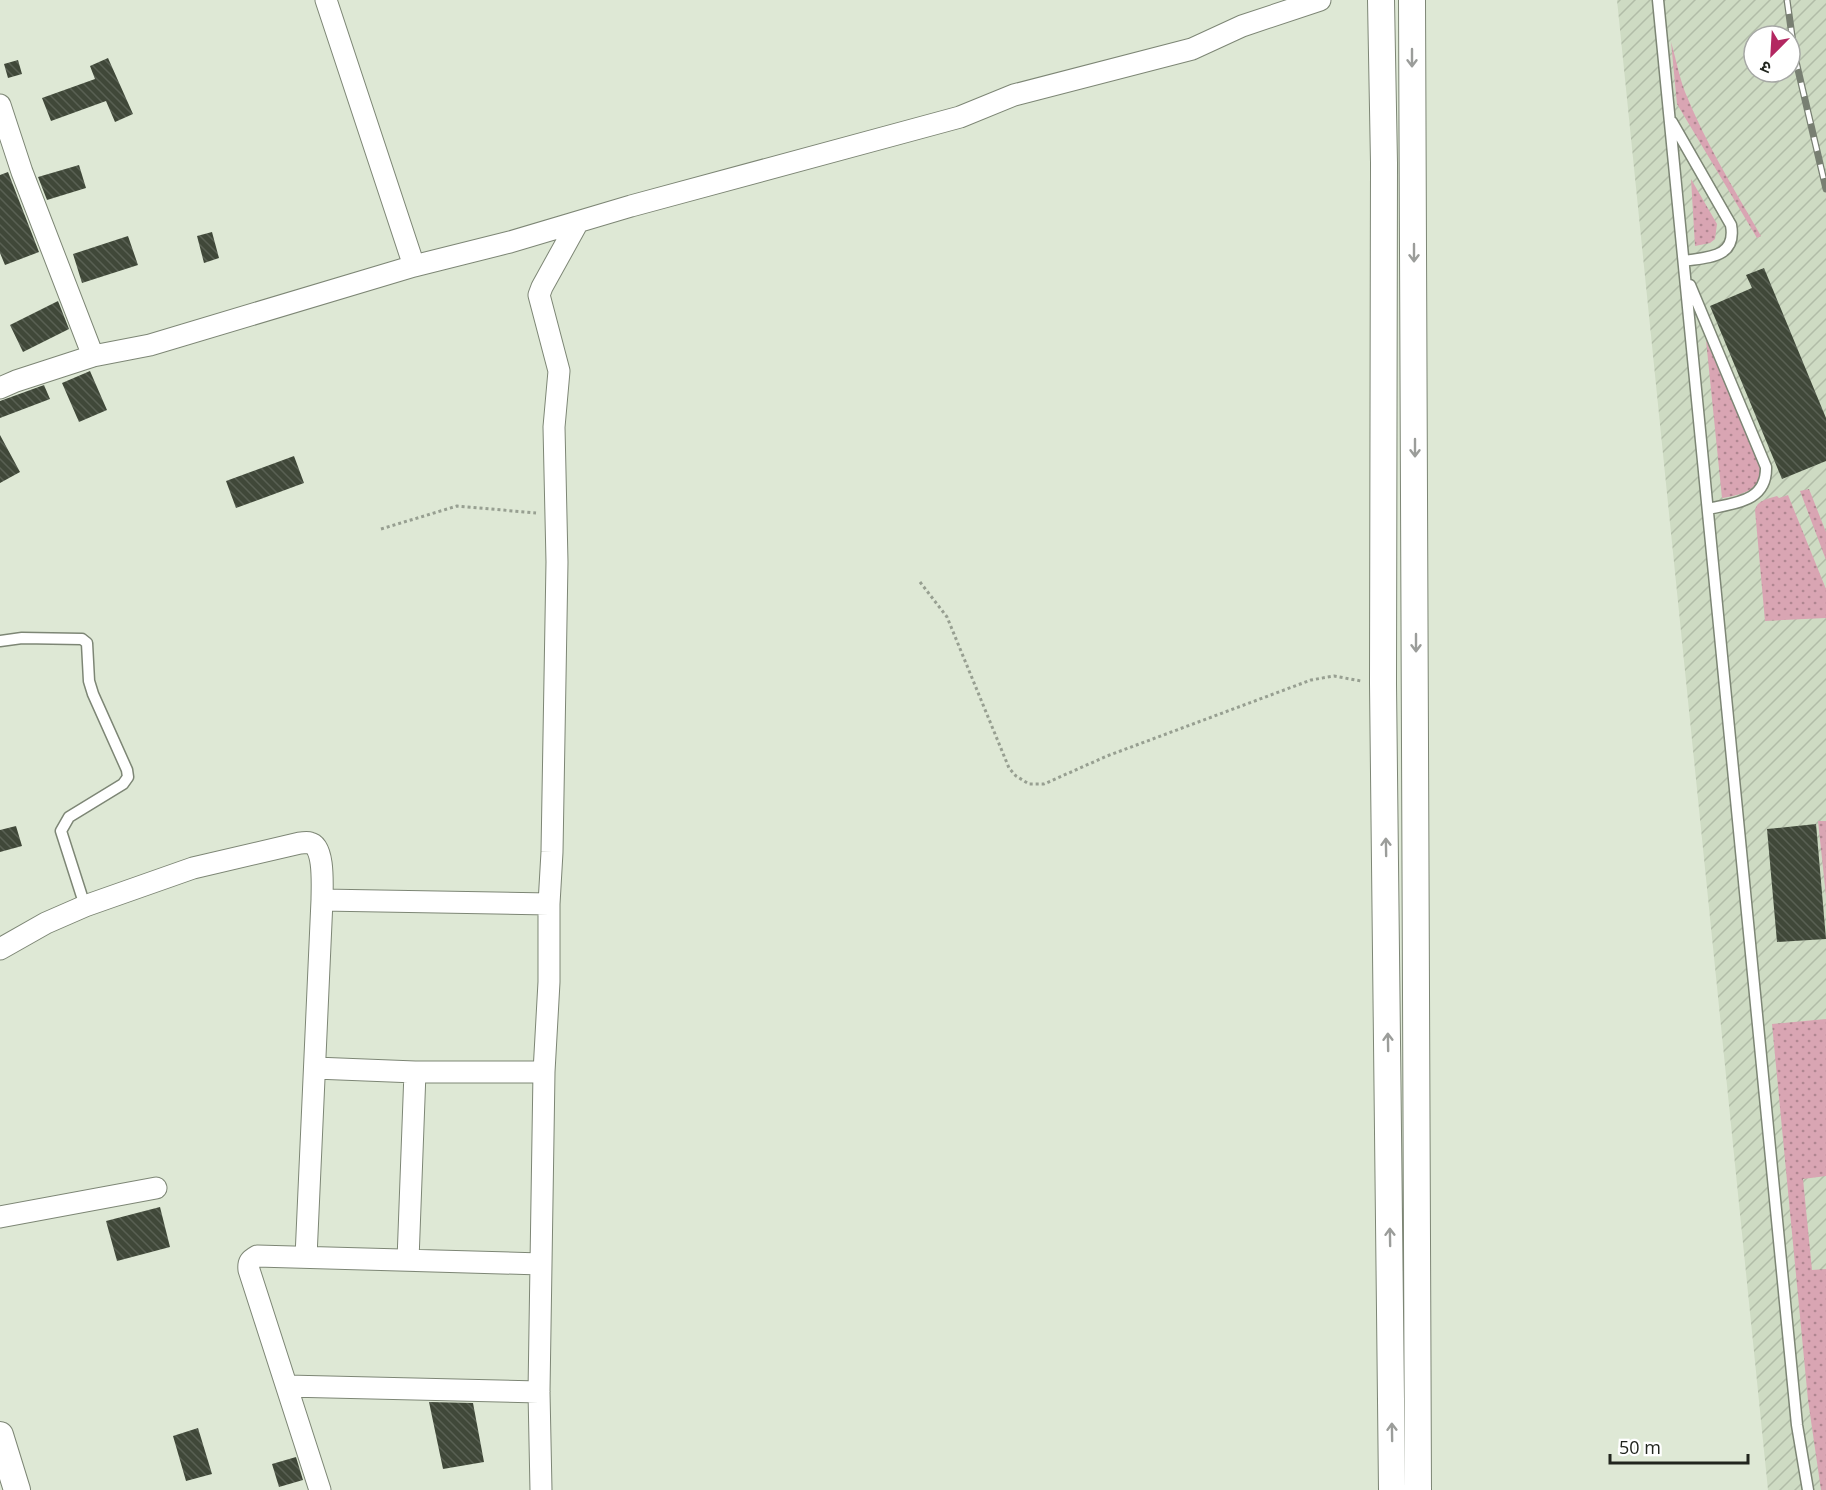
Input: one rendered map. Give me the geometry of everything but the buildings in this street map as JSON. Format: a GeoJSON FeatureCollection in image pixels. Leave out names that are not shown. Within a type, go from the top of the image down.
{"type":"FeatureCollection","features":[{"type":"Feature","properties":{"kind":"street"},"geometry":{"type":"LineString","coordinates":[[327,0],[414,266]]}},
{"type":"Feature","properties":{"kind":"street"},"geometry":{"type":"LineString","coordinates":[[0,388],[93,356],[150,345],[414,266],[510,242],[687,190],[960,117],[1014,95],[1192,49],[1242,26],[1320,0]]}},
{"type":"Feature","properties":{"kind":"street"},"geometry":{"type":"LineString","coordinates":[[1381,0],[1383,684],[1392,1490]]}},
{"type":"Feature","properties":{"kind":"street"},"geometry":{"type":"LineString","coordinates":[[1412,0],[1416,505],[1418,1490]]}},
{"type":"Feature","properties":{"kind":"street"},"geometry":{"type":"LineString","coordinates":[[0,105],[22,172],[93,356]]}},
{"type":"Feature","properties":{"kind":"street"},"geometry":{"type":"LineString","coordinates":[[541,1490],[539,1392],[544,1072],[552,852],[556,515],[554,427],[559,371],[539,295],[578,222]]}},
{"type":"Feature","properties":{"kind":"street"},"geometry":{"type":"LineString","coordinates":[[0,949],[46,923],[84,906],[210,862],[310,843],[316,846],[320,853],[322,900],[306,1257]]}},
{"type":"Feature","properties":{"kind":"street"},"geometry":{"type":"LineString","coordinates":[[322,900],[549,904]]}},
{"type":"Feature","properties":{"kind":"street"},"geometry":{"type":"LineString","coordinates":[[315,1068],[415,1072],[544,1072]]}},
{"type":"Feature","properties":{"kind":"street"},"geometry":{"type":"LineString","coordinates":[[408,1260],[415,1072]]}},
{"type":"Feature","properties":{"kind":"street"},"geometry":{"type":"LineString","coordinates":[[0,1217],[156,1188]]}},
{"type":"Feature","properties":{"kind":"street"},"geometry":{"type":"LineString","coordinates":[[320,1490],[249,1264],[251,1259],[257,1256],[541,1264]]}},
{"type":"Feature","properties":{"kind":"street"},"geometry":{"type":"LineString","coordinates":[[287,1386],[539,1392]]}},
{"type":"Feature","properties":{"kind":"street"},"geometry":{"type":"LineString","coordinates":[[0,1435],[17,1490]]}},
{"type":"Feature","properties":{"kind":"lane"},"geometry":{"type":"LineString","coordinates":[[1658,0],[1797,1425],[1808,1490]]}},
{"type":"Feature","properties":{"kind":"lane"},"geometry":{"type":"LineString","coordinates":[[1669,116],[1731,225],[1732,233],[1728,248],[1722,254],[1684,261]]}},
{"type":"Feature","properties":{"kind":"lane"},"geometry":{"type":"LineString","coordinates":[[1685,274],[1766,467],[1767,476],[1763,485],[1753,496],[1708,509]]}},
{"type":"Feature","properties":{"kind":"lane"},"geometry":{"type":"LineString","coordinates":[[0,641],[22,638],[73,638],[82,639],[87,643],[89,681],[93,694],[128,770],[128,777],[123,784],[69,817],[61,831],[84,906]]}},
{"type":"Feature","properties":{"kind":"path"},"geometry":{"type":"LineString","coordinates":[[381,529],[457,506],[556,515]]}},
{"type":"Feature","properties":{"kind":"path"},"geometry":{"type":"LineString","coordinates":[[920,582],[947,617],[1009,768],[1016,776],[1029,784],[1044,784],[1107,756],[1311,680],[1334,676],[1383,684]]}},
{"type":"Feature","properties":{"kind":"shaded area"},"geometry":{"type":"Polygon","coordinates":[[[1617,0],[1826,0],[1826,1490],[1768,1490],[1617,0]]]}},
{"type":"Feature","properties":{"kind":"shaded area"},"geometry":{"type":"Polygon","coordinates":[[[1671,42],[1683,86],[1693,111],[1720,165],[1761,236],[1757,238],[1677,104],[1671,42]]]}},
{"type":"Feature","properties":{"kind":"shaded area"},"geometry":{"type":"Polygon","coordinates":[[[1691,179],[1717,224],[1715,239],[1710,243],[1695,246],[1691,179]]]}},
{"type":"Feature","properties":{"kind":"shaded area"},"geometry":{"type":"Polygon","coordinates":[[[1706,340],[1760,465],[1758,481],[1750,490],[1722,498],[1706,340]]]}},
{"type":"Feature","properties":{"kind":"shaded area"},"geometry":{"type":"Polygon","coordinates":[[[1809,489],[1826,532],[1826,560],[1800,491],[1809,489]]]}},
{"type":"Feature","properties":{"kind":"shaded area"},"geometry":{"type":"Polygon","coordinates":[[[1788,495],[1826,589],[1826,618],[1765,621],[1755,510],[1763,500],[1788,495]]]}},
{"type":"Feature","properties":{"kind":"shaded area"},"geometry":{"type":"Polygon","coordinates":[[[1818,821],[1826,821],[1826,896],[1818,821]]]}},
{"type":"Feature","properties":{"kind":"shaded area"},"geometry":{"type":"Polygon","coordinates":[[[1826,1019],[1826,1176],[1803,1179],[1812,1270],[1826,1269],[1826,1490],[1821,1490],[1808,1400],[1772,1024],[1826,1019]]]}},
{"type":"Feature","properties":{"kind":"railway"},"geometry":{"type":"LineString","coordinates":[[1787,0],[1795,57],[1826,189]]}}]}
